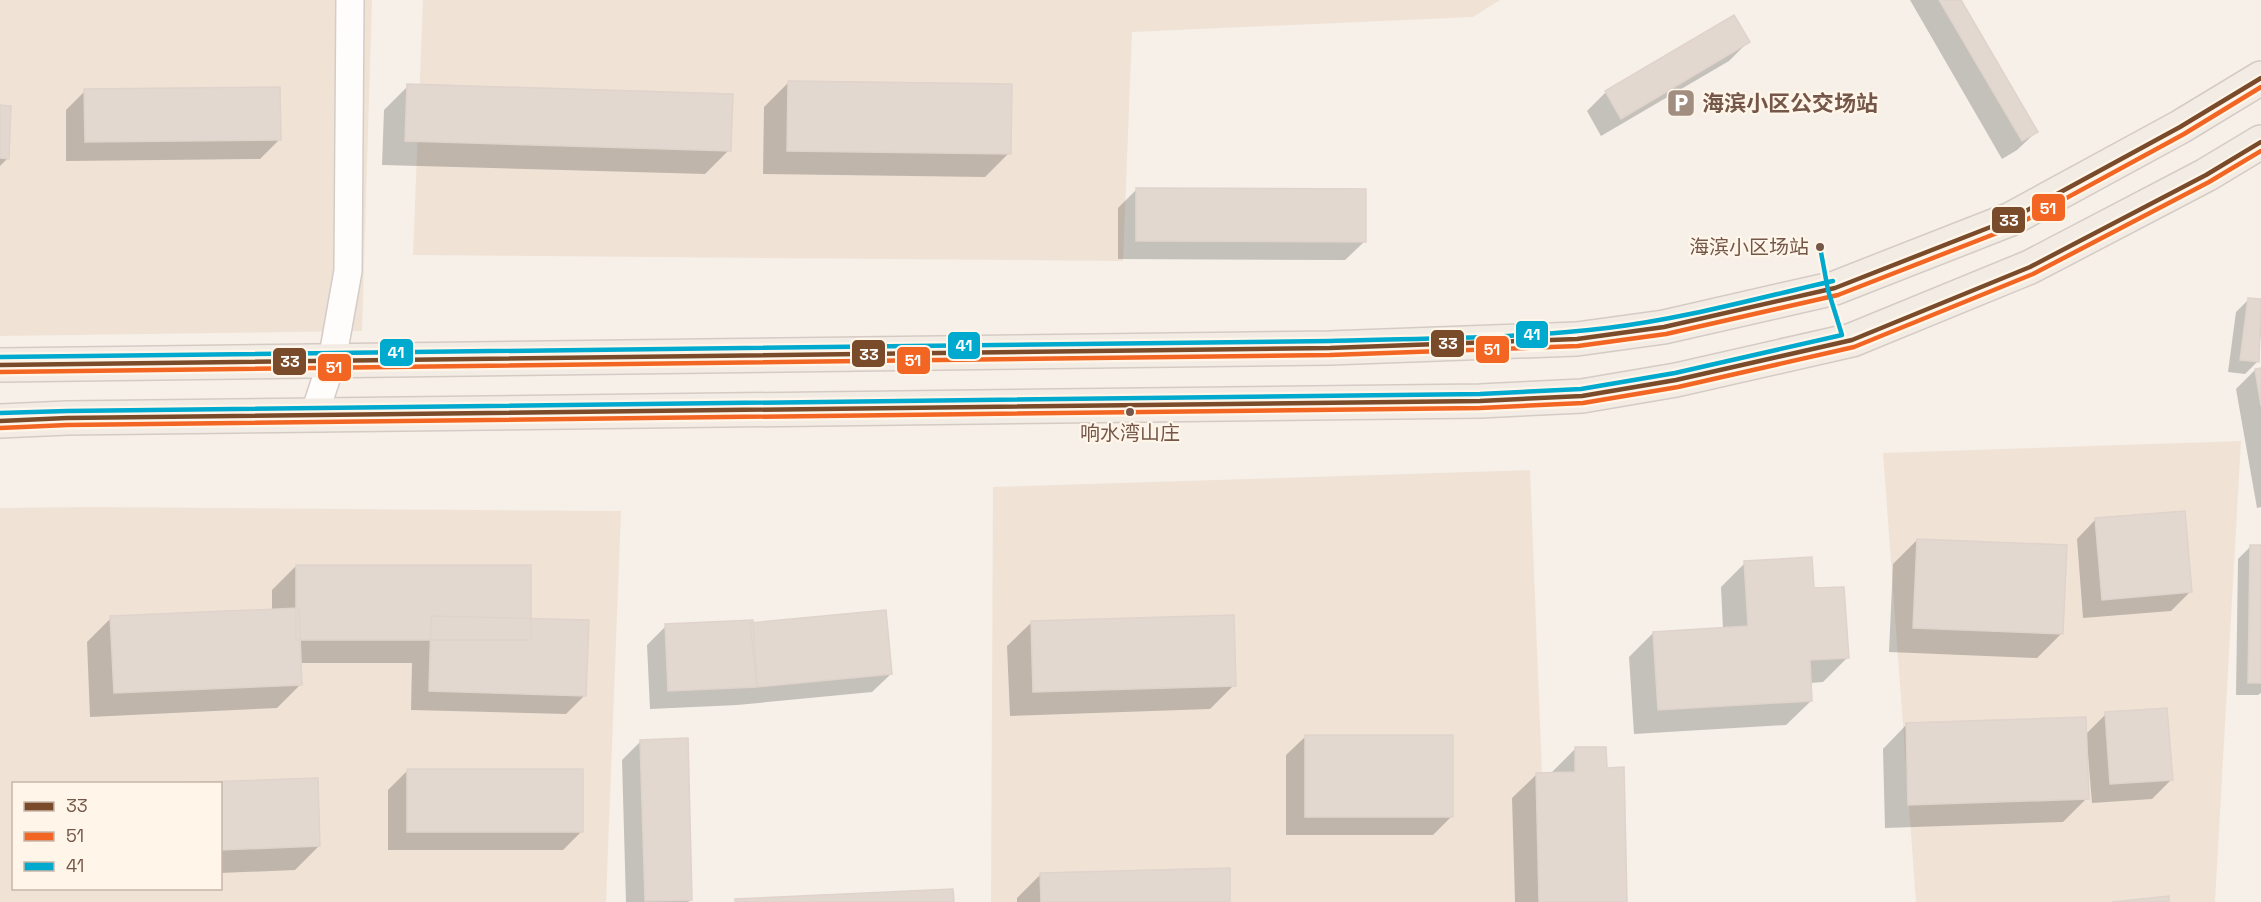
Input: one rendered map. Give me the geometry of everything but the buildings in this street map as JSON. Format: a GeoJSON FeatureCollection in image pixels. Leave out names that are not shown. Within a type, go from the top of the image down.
{"type":"FeatureCollection","features":[{"type":"Feature","properties":{"kind":"main road"},"geometry":{"type":"LineString","coordinates":[[0,365],[1330,348],[1577,339],[1664,327],[1835,288],[2011,219],[2180,127],[2261,78]]}},
{"type":"Feature","properties":{"kind":"main road"},"geometry":{"type":"LineString","coordinates":[[0,421],[68,418],[1480,401],[1582,396],[1676,380],[1852,340],[2030,267],[2206,175],[2261,142]]}},
{"type":"Feature","properties":{"kind":"street"},"geometry":{"type":"LineString","coordinates":[[314,415],[332,361],[348,271],[350,0]]}},
{"type":"Feature","properties":{"kind":"shaded area"},"geometry":{"type":"Polygon","coordinates":[[[0,0],[372,0],[362,331],[0,336],[0,0]]]}},
{"type":"Feature","properties":{"kind":"shaded area"},"geometry":{"type":"Polygon","coordinates":[[[423,0],[1500,0],[1473,17],[1132,32],[1123,261],[413,255],[423,0]]]}},
{"type":"Feature","properties":{"kind":"shaded area"},"geometry":{"type":"Polygon","coordinates":[[[2241,441],[2215,902],[1916,902],[1883,453],[2241,441]]]}},
{"type":"Feature","properties":{"kind":"shaded area","name":"响水湾山庄"},"geometry":{"type":"Polygon","coordinates":[[[1530,470],[1547,902],[991,902],[993,487],[1530,470]]]}},
{"type":"Feature","properties":{"kind":"shaded area"},"geometry":{"type":"Polygon","coordinates":[[[0,508],[621,511],[606,902],[0,902],[0,508]]]}},
{"type":"Feature","properties":{"kind":"transit line","name":"33"},"geometry":{"type":"LineString","coordinates":[[0,365],[1330,348],[1577,339],[1664,327],[1835,288],[2011,219],[2180,127],[2261,78]]}},
{"type":"Feature","properties":{"kind":"transit line","name":"51"},"geometry":{"type":"LineString","coordinates":[[0,372],[1330,355],[1578,346],[1666,334],[1838,295],[2015,226],[2184,134],[2261,87]]}},
{"type":"Feature","properties":{"kind":"transit line","name":"33"},"geometry":{"type":"LineString","coordinates":[[0,421],[67,418],[1480,401],[1582,396],[1676,380],[1852,340],[2030,267],[2206,175],[2261,142]]}},
{"type":"Feature","properties":{"kind":"transit line","name":"51"},"geometry":{"type":"LineString","coordinates":[[0,428],[67,425],[1480,408],[1583,403],[1678,387],[1854,347],[2033,274],[2209,182],[2261,151]]}},
{"type":"Feature","properties":{"kind":"transit line","name":"41"},"geometry":{"type":"LineString","coordinates":[[0,413],[1480,394],[1581,389],[1675,373],[1842,335],[1828,290],[1820,247]]}},
{"type":"Feature","properties":{"kind":"transit line","name":"41"},"geometry":{"type":"LineString","coordinates":[[0,357],[1330,341],[1503,336],[1572,332],[1635,324],[1833,281]]}},
{"type":"Feature","properties":{"kind":"place","name":"海滨小区公交场站"},"geometry":{"type":"Point","coordinates":[1681,103]}},
{"type":"Feature","properties":{"kind":"place","name":"海滨小区场站"},"geometry":{"type":"Point","coordinates":[1820,247]}},
{"type":"Feature","properties":{"kind":"place","name":"响水湾山庄"},"geometry":{"type":"Point","coordinates":[1130,412]}}]}
